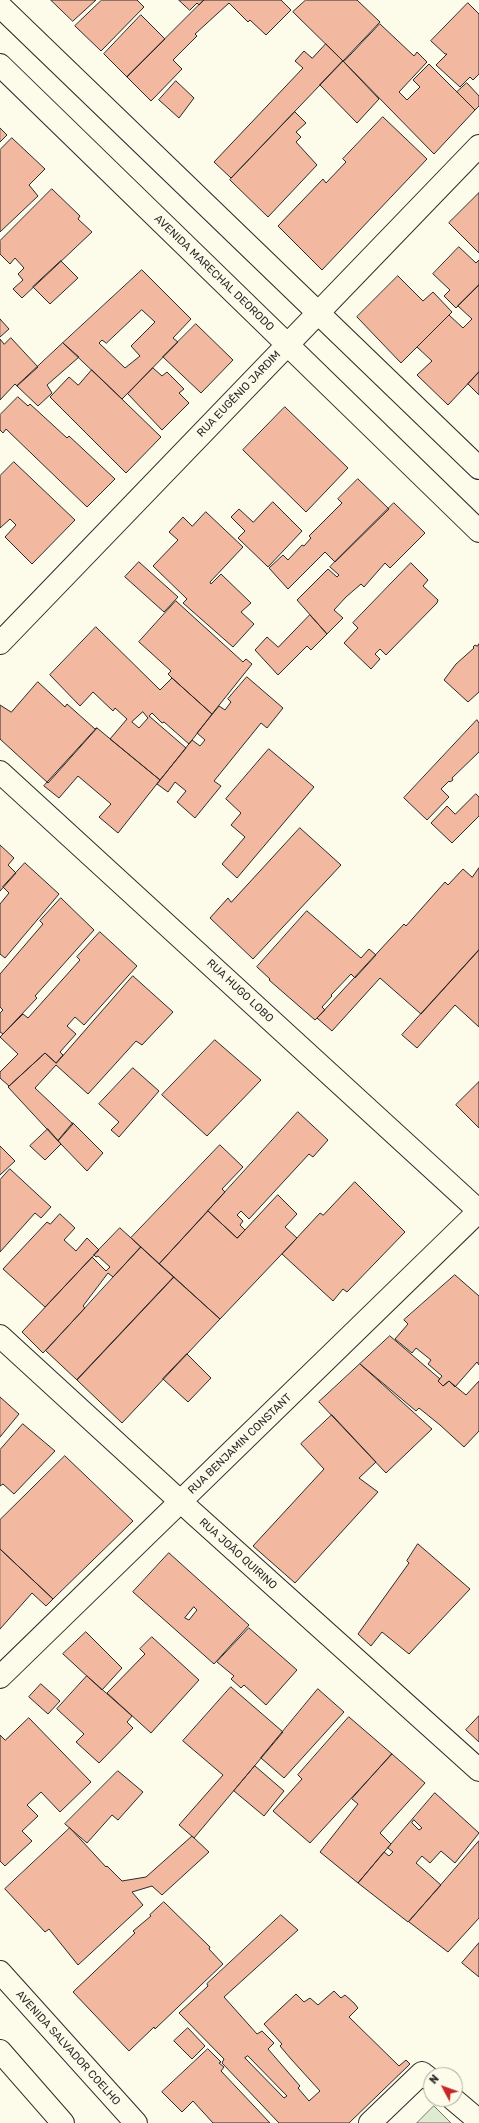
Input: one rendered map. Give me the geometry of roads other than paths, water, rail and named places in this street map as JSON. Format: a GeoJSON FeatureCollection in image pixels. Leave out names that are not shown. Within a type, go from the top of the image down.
{"type":"FeatureCollection","features":[{"type":"Feature","properties":{"kind":"street"},"geometry":{"type":"LineString","coordinates":[[0,6],[479,468]]}},
{"type":"Feature","properties":{"kind":"street","name":"AVENIDA MARECHAL DEORODO"},"geometry":{"type":"LineString","coordinates":[[0,65],[479,531]]}},
{"type":"Feature","properties":{"kind":"street","name":"RUA EUGÊNIO JARDIM"},"geometry":{"type":"LineString","coordinates":[[0,642],[479,146]]}},
{"type":"Feature","properties":{"kind":"street","name":"RUA HUGO LOBO"},"geometry":{"type":"LineString","coordinates":[[0,772],[479,1211]]}},
{"type":"Feature","properties":{"kind":"street","name":"RUA BENJAMIN CONSTANT"},"geometry":{"type":"LineString","coordinates":[[0,1677],[479,1211]]}},
{"type":"Feature","properties":{"kind":"street","name":"RUA JOÃO QUIRINO"},"geometry":{"type":"LineString","coordinates":[[0,1336],[181,1502],[479,1770]]}},
{"type":"Feature","properties":{"kind":"street","name":"AVENIDA SALVADOR COELHO"},"geometry":{"type":"LineString","coordinates":[[0,1972],[136,2123]]}},
{"type":"Feature","properties":{"kind":"street"},"geometry":{"type":"LineString","coordinates":[[0,2051],[63,2123]]}},
{"type":"Feature","properties":{"kind":"street"},"geometry":{"type":"LineString","coordinates":[[370,2123],[422,2073],[423,2074]]}},
{"type":"Feature","properties":{"kind":"street"},"geometry":{"type":"LineString","coordinates":[[462,2107],[479,2121]]}}]}
